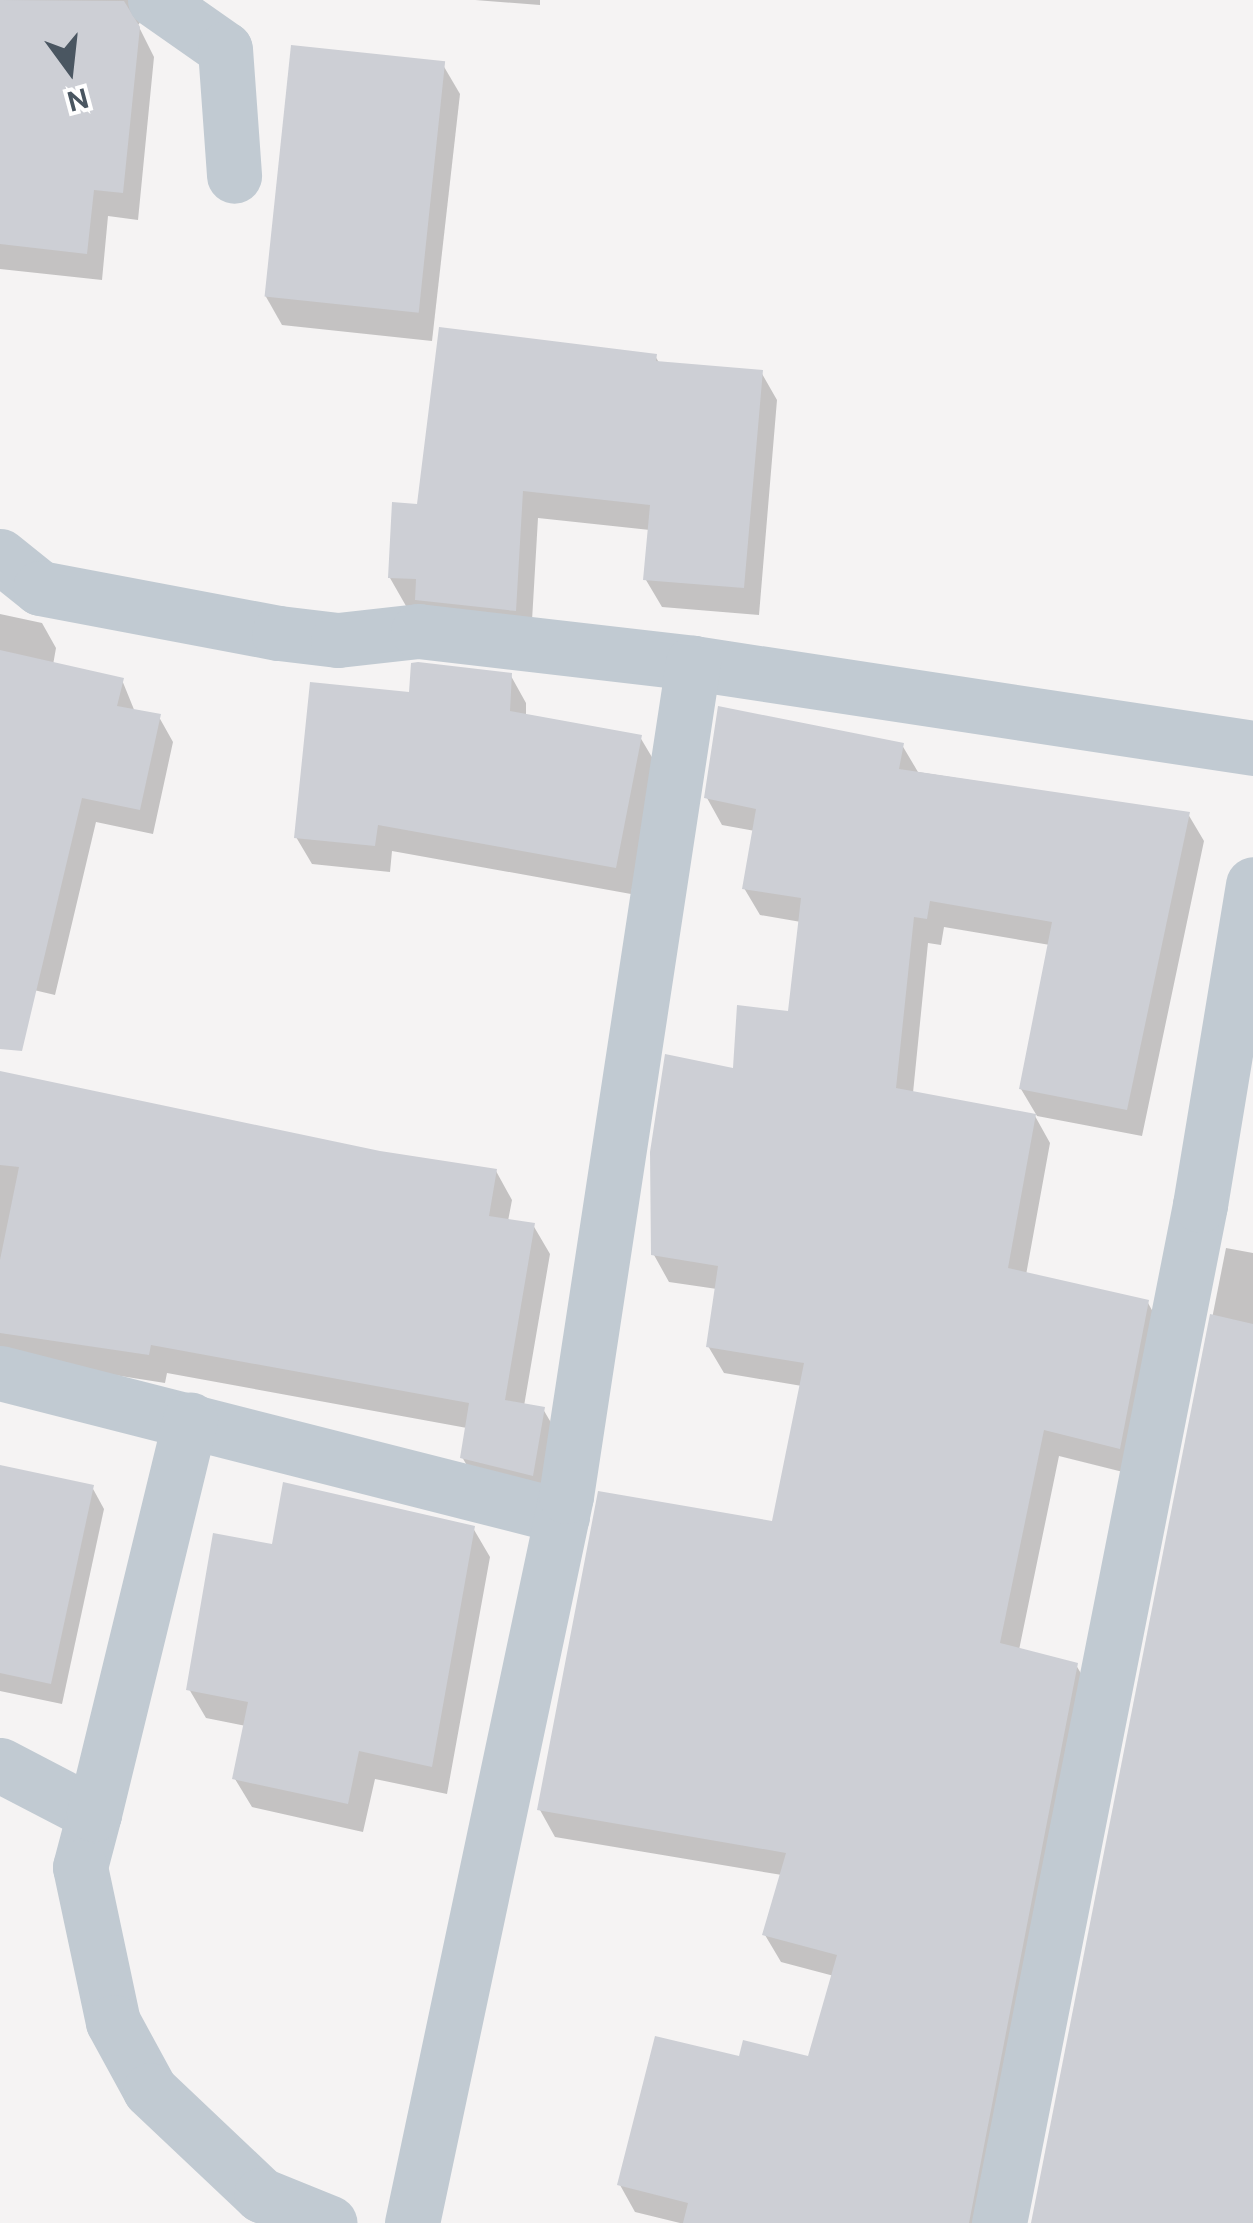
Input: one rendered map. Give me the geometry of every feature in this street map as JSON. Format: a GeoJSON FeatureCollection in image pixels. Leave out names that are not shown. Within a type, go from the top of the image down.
{"type":"FeatureCollection","features":[{"type":"Feature","properties":{"kind":"street"},"geometry":{"type":"LineString","coordinates":[[155,0],[225,48],[234,176]]}},
{"type":"Feature","properties":{"kind":"street"},"geometry":{"type":"LineString","coordinates":[[0,556],[40,588],[279,633],[338,640],[418,631],[694,663],[1253,748]]}},
{"type":"Feature","properties":{"kind":"street"},"geometry":{"type":"LineString","coordinates":[[412,2223],[562,1516],[694,663]]}},
{"type":"Feature","properties":{"kind":"street"},"geometry":{"type":"LineString","coordinates":[[999,2223],[1200,1205],[1253,884]]}},
{"type":"Feature","properties":{"kind":"street"},"geometry":{"type":"LineString","coordinates":[[0,1373],[562,1516]]}},
{"type":"Feature","properties":{"kind":"street"},"geometry":{"type":"LineString","coordinates":[[190,1420],[80,1867],[113,2022],[150,2090],[261,2195],[330,2223]]}},
{"type":"Feature","properties":{"kind":"street"},"geometry":{"type":"LineString","coordinates":[[0,1765],[94,1814]]}},
{"type":"Feature","properties":{"kind":"building"},"geometry":{"type":"Polygon","coordinates":[[[0,0],[124,1],[140,27],[123,193],[94,190],[87,254],[0,244],[0,0]]]}},
{"type":"Feature","properties":{"kind":"building"},"geometry":{"type":"Polygon","coordinates":[[[291,45],[445,61],[419,313],[265,297],[291,45]]]}},
{"type":"Feature","properties":{"kind":"building"},"geometry":{"type":"Polygon","coordinates":[[[439,327],[657,354],[656,361],[763,370],[744,588],[643,580],[650,505],[523,491],[516,611],[415,600],[416,579],[388,578],[392,502],[417,504],[439,327]]]}},
{"type":"Feature","properties":{"kind":"building"},"geometry":{"type":"Polygon","coordinates":[[[0,650],[124,678],[117,706],[161,714],[140,810],[82,798],[22,1051],[0,1049],[0,650]]]}},
{"type":"Feature","properties":{"kind":"building"},"geometry":{"type":"Polygon","coordinates":[[[411,663],[512,673],[510,711],[642,735],[616,868],[378,825],[375,846],[294,838],[310,682],[409,692],[411,663]]]}},
{"type":"Feature","properties":{"kind":"building"},"geometry":{"type":"Polygon","coordinates":[[[718,706],[904,743],[899,769],[1190,812],[1127,1110],[1019,1089],[1052,922],[930,901],[927,919],[914,917],[896,1088],[1036,1114],[1008,1268],[1149,1300],[1120,1449],[1044,1430],[1000,1643],[1078,1663],[969,2223],[683,2223],[688,2203],[617,2185],[655,2036],[739,2056],[743,2040],[808,2056],[837,1955],[762,1935],[786,1853],[537,1810],[598,1491],[772,1521],[804,1363],[706,1347],[718,1266],[651,1255],[650,1152],[665,1054],[733,1068],[737,1005],[788,1011],[801,898],[742,889],[756,809],[704,798],[718,706]]]}},
{"type":"Feature","properties":{"kind":"building"},"geometry":{"type":"Polygon","coordinates":[[[0,1071],[380,1151],[497,1169],[489,1216],[535,1223],[505,1400],[545,1407],[533,1476],[460,1458],[469,1403],[151,1345],[149,1355],[0,1333],[0,1260],[19,1167],[0,1165],[0,1071]]]}},
{"type":"Feature","properties":{"kind":"building"},"geometry":{"type":"Polygon","coordinates":[[[1210,1314],[1253,1324],[1253,2223],[1031,2223],[1210,1314]]]}},
{"type":"Feature","properties":{"kind":"building"},"geometry":{"type":"Polygon","coordinates":[[[0,1465],[94,1485],[51,1684],[0,1673],[0,1465]]]}},
{"type":"Feature","properties":{"kind":"building"},"geometry":{"type":"Polygon","coordinates":[[[283,1482],[475,1526],[432,1767],[359,1751],[348,1804],[232,1779],[248,1702],[186,1690],[213,1533],[272,1544],[283,1482]]]}}]}
